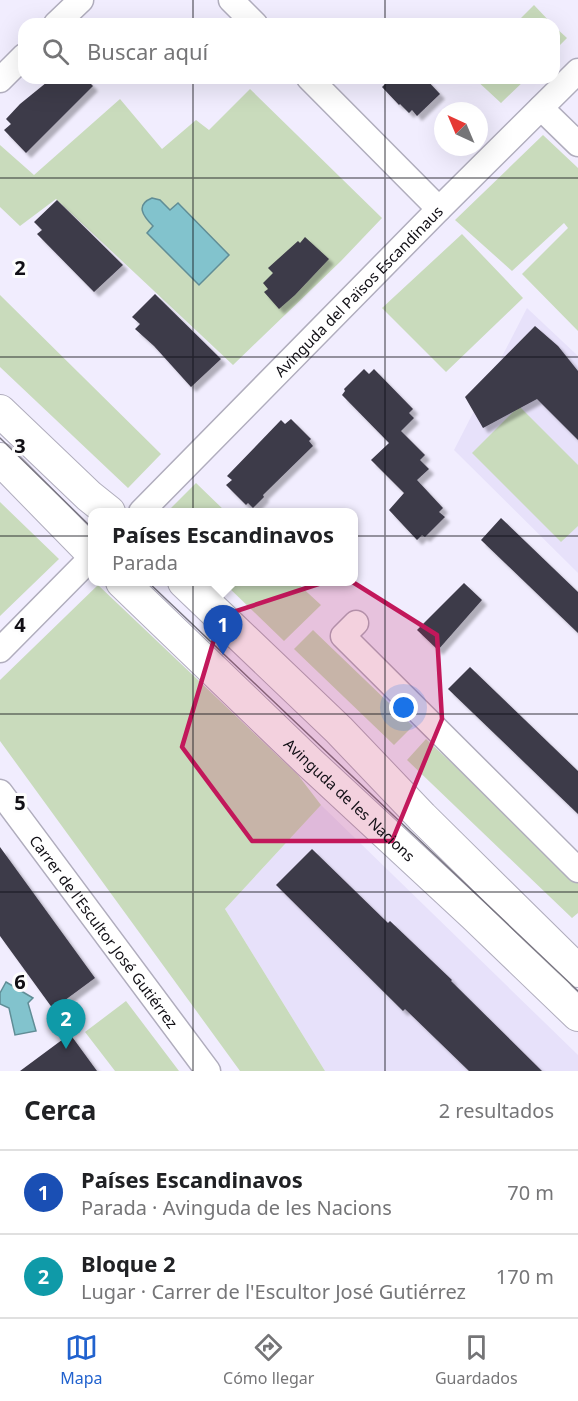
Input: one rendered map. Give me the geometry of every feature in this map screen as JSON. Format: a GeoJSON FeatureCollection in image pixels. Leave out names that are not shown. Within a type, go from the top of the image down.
{"type":"FeatureCollection","features":[{"type":"Feature","properties":{"kind":"main road"},"geometry":{"type":"LineString","coordinates":[[0,411],[104,508]]}},
{"type":"Feature","properties":{"kind":"main road"},"geometry":{"type":"LineString","coordinates":[[0,459],[88,550]]}},
{"type":"Feature","properties":{"kind":"main road","name":"Avinguda de les Nacions"},"geometry":{"type":"LineString","coordinates":[[126,586],[578,1015]]}},
{"type":"Feature","properties":{"kind":"main road"},"geometry":{"type":"LineString","coordinates":[[188,586],[339,730],[422,817],[578,971]]}},
{"type":"Feature","properties":{"kind":"street"},"geometry":{"type":"LineString","coordinates":[[62,18],[81,0]]}},
{"type":"Feature","properties":{"kind":"street"},"geometry":{"type":"LineString","coordinates":[[231,0],[249,18]]}},
{"type":"Feature","properties":{"kind":"street"},"geometry":{"type":"LineString","coordinates":[[0,80],[18,62]]}},
{"type":"Feature","properties":{"kind":"street","name":"Avinguda del Països Escandinaus"},"geometry":{"type":"LineString","coordinates":[[146,508],[439,209],[578,71]]}},
{"type":"Feature","properties":{"kind":"street"},"geometry":{"type":"LineString","coordinates":[[315,84],[439,209]]}},
{"type":"Feature","properties":{"kind":"street"},"geometry":{"type":"LineString","coordinates":[[541,108],[578,144]]}},
{"type":"Feature","properties":{"kind":"street"},"geometry":{"type":"LineString","coordinates":[[0,650],[88,560]]}},
{"type":"Feature","properties":{"kind":"street"},"geometry":{"type":"LineString","coordinates":[[356,623],[343,636],[578,870]]}},
{"type":"Feature","properties":{"kind":"street","name":"Carrer de l'Escultor José Gutiérrez"},"geometry":{"type":"LineString","coordinates":[[0,792],[208,1071]]}},
{"type":"Feature","properties":{"kind":"highlighted area"},"geometry":{"type":"Polygon","coordinates":[[[343,576],[437,635],[442,719],[392,841],[252,841],[182,747],[221,616],[343,576]]]}},
{"type":"Feature","properties":{"kind":"shaded area"},"geometry":{"type":"Polygon","coordinates":[[[527,308],[578,356],[578,573],[454,450],[527,308]]]}},
{"type":"Feature","properties":{"kind":"shaded area"},"geometry":{"type":"Polygon","coordinates":[[[321,805],[578,1055],[578,1071],[325,1071],[225,909],[321,805]]]}},
{"type":"Feature","properties":{"kind":"green space"},"geometry":{"type":"Polygon","coordinates":[[[534,5],[546,18],[521,18],[534,5]]]}},
{"type":"Feature","properties":{"kind":"green space"},"geometry":{"type":"Polygon","coordinates":[[[560,32],[567,38],[560,45],[560,32]]]}},
{"type":"Feature","properties":{"kind":"green space"},"geometry":{"type":"Polygon","coordinates":[[[480,84],[521,84],[501,103],[480,84]]]}},
{"type":"Feature","properties":{"kind":"green space"},"geometry":{"type":"Polygon","coordinates":[[[250,89],[382,218],[341,261],[233,365],[56,199],[20,226],[0,207],[0,145],[34,175],[120,99],[162,149],[196,120],[209,130],[250,89]]]}},
{"type":"Feature","properties":{"kind":"green space"},"geometry":{"type":"Polygon","coordinates":[[[543,135],[578,168],[578,331],[522,274],[568,228],[564,223],[512,271],[455,220],[543,135]]]}},
{"type":"Feature","properties":{"kind":"green space"},"geometry":{"type":"Polygon","coordinates":[[[462,234],[523,298],[446,372],[382,308],[462,234]]]}},
{"type":"Feature","properties":{"kind":"green space"},"geometry":{"type":"Polygon","coordinates":[[[0,295],[161,454],[128,488],[0,367],[0,295]]]}},
{"type":"Feature","properties":{"kind":"green space"},"geometry":{"type":"Polygon","coordinates":[[[519,406],[578,465],[578,526],[561,542],[472,453],[519,406]]]}},
{"type":"Feature","properties":{"kind":"green space"},"geometry":{"type":"Polygon","coordinates":[[[196,483],[222,508],[171,508],[196,483]]]}},
{"type":"Feature","properties":{"kind":"green space"},"geometry":{"type":"Polygon","coordinates":[[[0,502],[59,559],[0,616],[0,502]]]}},
{"type":"Feature","properties":{"kind":"green space"},"geometry":{"type":"Polygon","coordinates":[[[99,586],[298,775],[321,805],[225,909],[325,1071],[240,1071],[0,741],[0,680],[99,586]]]}},
{"type":"Feature","properties":{"kind":"green space"},"geometry":{"type":"Polygon","coordinates":[[[227,586],[300,586],[321,605],[284,641],[227,586]]]}},
{"type":"Feature","properties":{"kind":"green space"},"geometry":{"type":"Polygon","coordinates":[[[313,630],[413,726],[394,745],[294,649],[313,630]]]}},
{"type":"Feature","properties":{"kind":"green space"},"geometry":{"type":"Polygon","coordinates":[[[426,739],[578,881],[578,913],[572,918],[407,760],[426,739]]]}},
{"type":"Feature","properties":{"kind":"green space"},"geometry":{"type":"Polygon","coordinates":[[[126,1001],[179,1071],[115,1071],[85,1032],[126,1001]]]}},
{"type":"Feature","properties":{"kind":"water"},"geometry":{"type":"Polygon","coordinates":[[[152,198],[160,200],[170,210],[178,203],[229,255],[199,285],[147,233],[153,226],[144,215],[142,207],[152,198]]]}},
{"type":"Feature","properties":{"kind":"water"},"geometry":{"type":"Polygon","coordinates":[[[6,982],[33,998],[28,1003],[36,1031],[15,1035],[9,1008],[0,1004],[0,993],[6,982]]]}},
{"type":"Feature","properties":{"kind":"building"},"geometry":{"type":"Polygon","coordinates":[[[45,84],[91,84],[93,86],[26,153],[4,130],[11,124],[6,119],[45,84]]]}},
{"type":"Feature","properties":{"kind":"building"},"geometry":{"type":"Polygon","coordinates":[[[385,84],[431,84],[440,94],[417,116],[412,110],[409,113],[399,105],[382,87],[385,84]]]}},
{"type":"Feature","properties":{"kind":"building"},"geometry":{"type":"Polygon","coordinates":[[[57,200],[123,265],[94,292],[37,234],[42,230],[34,222],[57,200]]]}},
{"type":"Feature","properties":{"kind":"building"},"geometry":{"type":"Polygon","coordinates":[[[305,237],[329,259],[279,309],[264,292],[268,289],[263,283],[273,273],[268,268],[305,237]]]}},
{"type":"Feature","properties":{"kind":"building"},"geometry":{"type":"Polygon","coordinates":[[[155,294],[221,359],[191,387],[154,346],[135,329],[140,324],[132,317],[155,294]]]}},
{"type":"Feature","properties":{"kind":"building"},"geometry":{"type":"Polygon","coordinates":[[[535,326],[558,346],[578,371],[578,440],[537,399],[483,428],[465,397],[535,326]]]}},
{"type":"Feature","properties":{"kind":"building"},"geometry":{"type":"Polygon","coordinates":[[[364,369],[369,374],[374,369],[413,409],[409,413],[414,418],[401,431],[425,455],[420,460],[429,469],[417,480],[443,508],[439,512],[445,517],[425,537],[422,535],[417,540],[389,510],[404,493],[371,460],[389,443],[342,395],[344,389],[364,369]]]}},
{"type":"Feature","properties":{"kind":"building"},"geometry":{"type":"Polygon","coordinates":[[[291,419],[311,439],[309,441],[313,446],[263,495],[264,497],[253,508],[248,503],[246,505],[226,485],[232,480],[227,476],[281,420],[285,424],[291,419]]]}},
{"type":"Feature","properties":{"kind":"building"},"geometry":{"type":"Polygon","coordinates":[[[501,518],[578,592],[578,633],[481,540],[501,518]]]}},
{"type":"Feature","properties":{"kind":"building"},"geometry":{"type":"Polygon","coordinates":[[[464,583],[482,600],[438,650],[417,630],[464,583]]]}},
{"type":"Feature","properties":{"kind":"building"},"geometry":{"type":"Polygon","coordinates":[[[470,667],[578,771],[578,814],[448,689],[470,667]]]}},
{"type":"Feature","properties":{"kind":"building"},"geometry":{"type":"Polygon","coordinates":[[[0,847],[95,978],[53,1009],[0,936],[0,847]]]}},
{"type":"Feature","properties":{"kind":"building"},"geometry":{"type":"Polygon","coordinates":[[[312,849],[388,923],[390,921],[452,980],[542,1071],[469,1071],[405,1009],[403,1011],[276,885],[312,849]]]}},
{"type":"Feature","properties":{"kind":"building"},"geometry":{"type":"Polygon","coordinates":[[[70,1034],[97,1071],[20,1071],[70,1034]]]}},
{"type":"Feature","properties":{"kind":"tram line"},"geometry":{"type":"LineString","coordinates":[[0,438],[88,524]]}},
{"type":"Feature","properties":{"kind":"tram line"},"geometry":{"type":"LineString","coordinates":[[152,586],[578,991]]}},
{"type":"Feature","properties":{"kind":"place","name":"Países Escandinavos"},"geometry":{"type":"Point","coordinates":[223,655]}},
{"type":"Feature","properties":{"kind":"place","name":"Bloque 2"},"geometry":{"type":"Point","coordinates":[66,1049]}}]}
